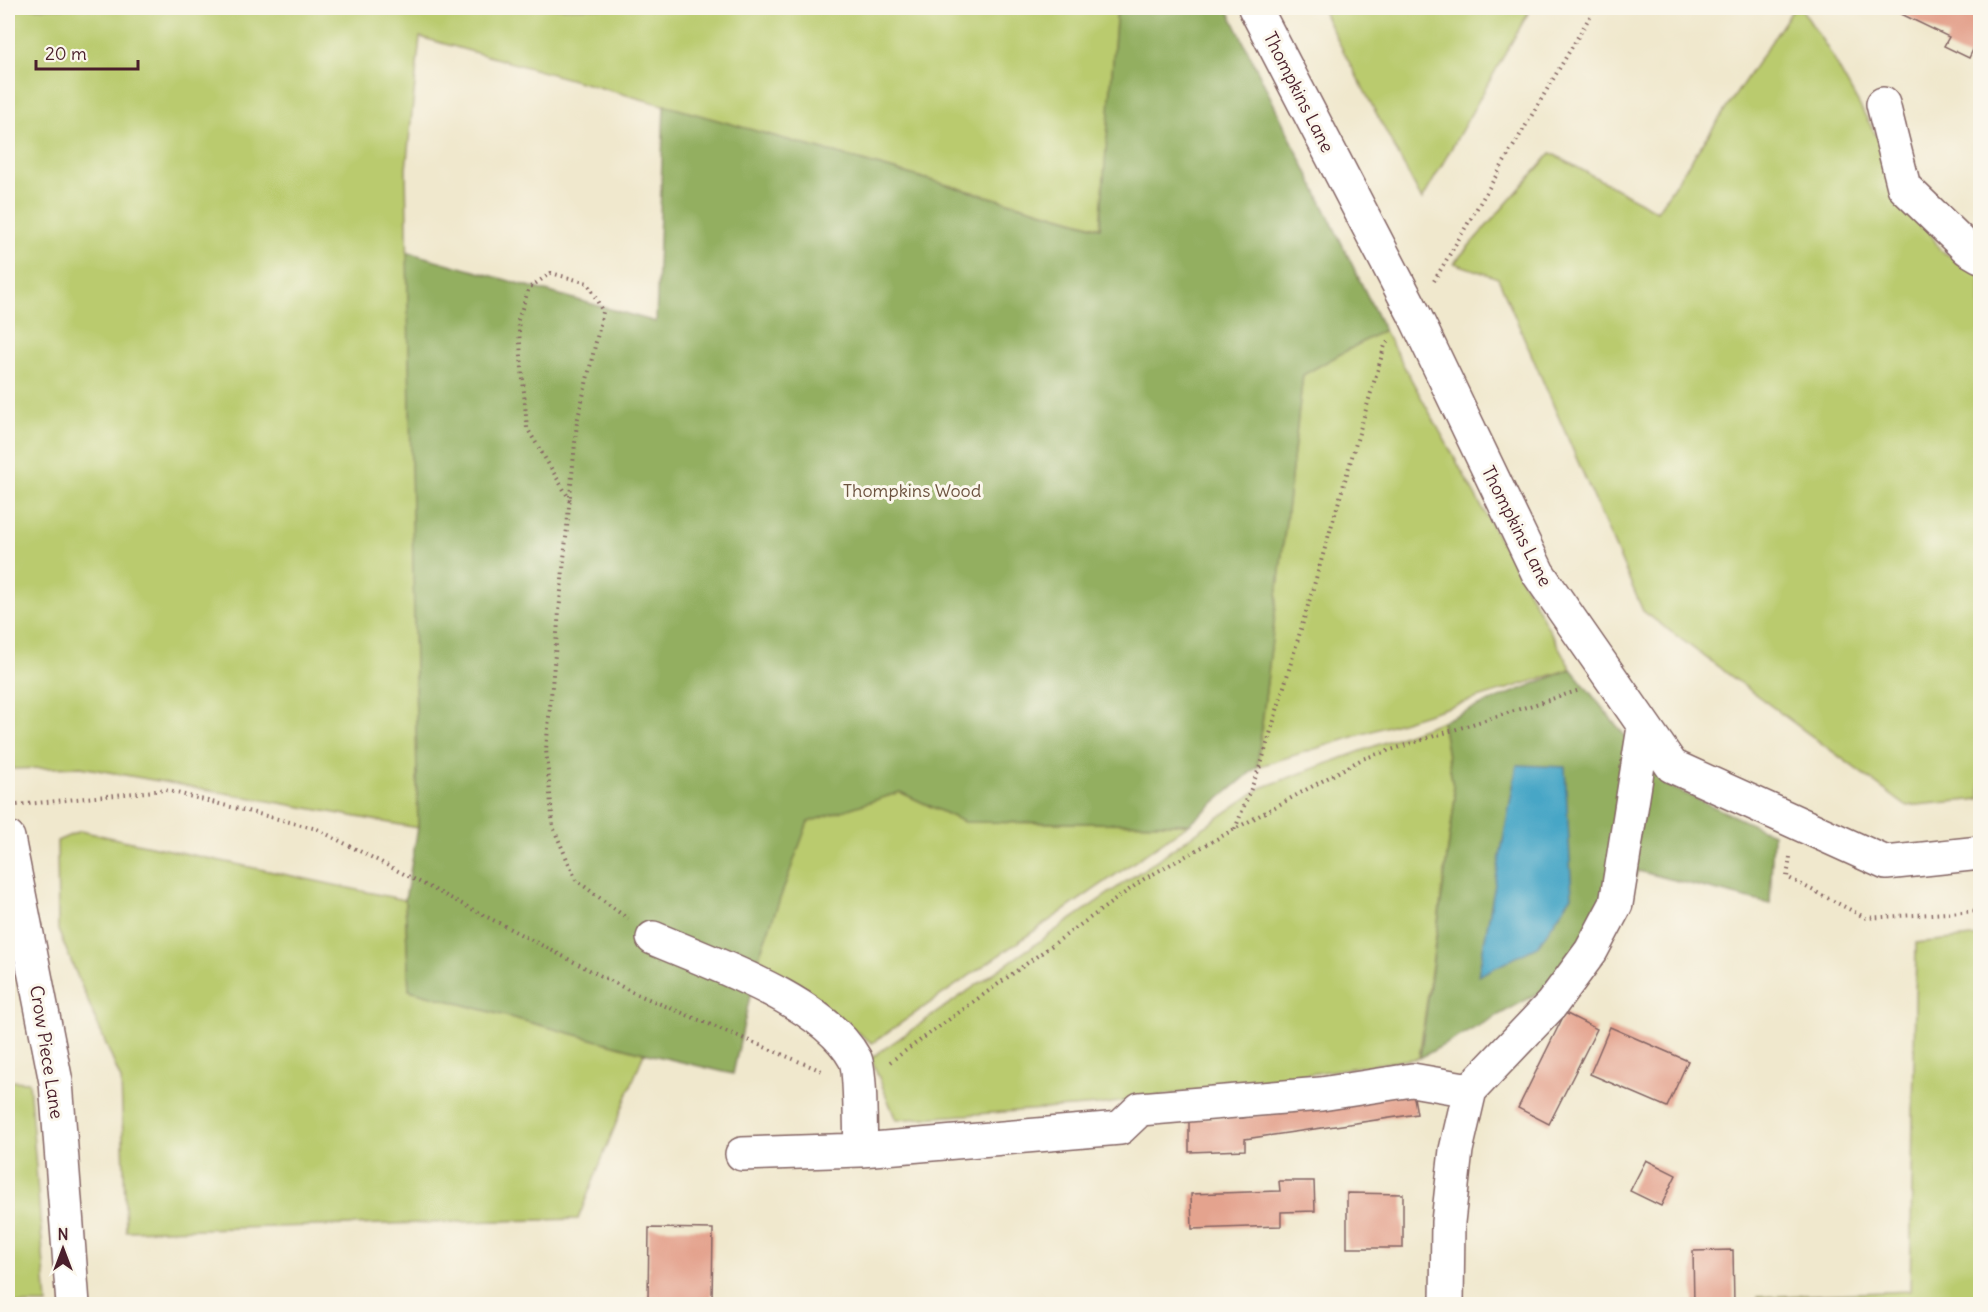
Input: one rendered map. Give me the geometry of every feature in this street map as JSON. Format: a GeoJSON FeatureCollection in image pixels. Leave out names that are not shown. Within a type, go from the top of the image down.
{"type":"FeatureCollection","features":[{"type":"Feature","properties":{"kind":"street","name":"Thompkins Lane"},"geometry":{"type":"LineString","coordinates":[[1255,8],[1414,314],[1538,573],[1672,766],[1886,863],[1980,853]]}},
{"type":"Feature","properties":{"kind":"street"},"geometry":{"type":"LineString","coordinates":[[1883,104],[1904,187],[1968,249],[1980,256]]}},
{"type":"Feature","properties":{"kind":"street"},"geometry":{"type":"LineString","coordinates":[[1448,1305],[1448,1222],[1456,1150],[1470,1090],[1551,1005],[1591,951],[1616,904],[1644,727]]}},
{"type":"Feature","properties":{"kind":"street","name":"Crow Piece Lane"},"geometry":{"type":"LineString","coordinates":[[8,838],[56,1082],[74,1305]]}},
{"type":"Feature","properties":{"kind":"street"},"geometry":{"type":"LineString","coordinates":[[653,938],[758,983],[825,1022],[856,1060],[861,1150]]}},
{"type":"Feature","properties":{"kind":"street"},"geometry":{"type":"LineString","coordinates":[[742,1154],[861,1150],[1120,1128],[1140,1109],[1321,1094],[1412,1080],[1470,1090]]}},
{"type":"Feature","properties":{"kind":"path"},"geometry":{"type":"LineString","coordinates":[[1414,314],[1595,8]]}},
{"type":"Feature","properties":{"kind":"path"},"geometry":{"type":"LineString","coordinates":[[570,500],[527,428],[518,320],[529,288],[551,273],[588,283],[603,312],[577,422],[570,500],[546,749],[552,827],[576,880],[653,938]]}},
{"type":"Feature","properties":{"kind":"path"},"geometry":{"type":"LineString","coordinates":[[1234,829],[1262,761],[1385,345]]}},
{"type":"Feature","properties":{"kind":"path"},"geometry":{"type":"LineString","coordinates":[[8,806],[165,790],[317,830],[634,993],[857,1086],[1144,879],[1362,759],[1612,680]]}},
{"type":"Feature","properties":{"kind":"path"},"geometry":{"type":"LineString","coordinates":[[1795,822],[1787,877],[1866,918],[1980,911]]}},
{"type":"Feature","properties":{"kind":"green space"},"geometry":{"type":"Polygon","coordinates":[[[8,8],[1117,8],[1101,228],[420,37],[406,169],[418,828],[81,767],[13,769],[8,739],[8,8]]]}},
{"type":"Feature","properties":{"kind":"green space","name":"Thompkins Wood"},"geometry":{"type":"Polygon","coordinates":[[[1117,8],[1227,8],[1384,330],[1303,375],[1257,767],[1189,824],[964,822],[900,792],[808,822],[758,959],[733,1074],[644,1053],[409,990],[405,900],[418,828],[407,252],[656,322],[664,105],[1100,228],[1117,8]]]}},
{"type":"Feature","properties":{"kind":"green space"},"geometry":{"type":"Polygon","coordinates":[[[1322,8],[1531,8],[1422,200],[1327,20],[1322,8]]]}},
{"type":"Feature","properties":{"kind":"green space"},"geometry":{"type":"Polygon","coordinates":[[[1794,8],[1801,8],[1828,49],[1940,250],[1980,274],[1980,799],[1906,806],[1643,611],[1498,278],[1454,263],[1551,153],[1657,211],[1794,8]]]}},
{"type":"Feature","properties":{"kind":"green space"},"geometry":{"type":"Polygon","coordinates":[[[1384,330],[1571,669],[1257,767],[1303,374],[1384,330]]]}},
{"type":"Feature","properties":{"kind":"green space"},"geometry":{"type":"Polygon","coordinates":[[[1571,669],[1664,784],[1773,834],[1770,904],[1638,871],[1601,959],[1420,1058],[1455,798],[1442,721],[1571,669]]]}},
{"type":"Feature","properties":{"kind":"green space"},"geometry":{"type":"Polygon","coordinates":[[[1442,721],[1455,798],[1419,1058],[1098,1105],[896,1120],[871,1058],[1261,788],[1442,721]]]}},
{"type":"Feature","properties":{"kind":"green space"},"geometry":{"type":"Polygon","coordinates":[[[900,792],[964,822],[1189,824],[872,1043],[758,959],[807,822],[900,792]]]}},
{"type":"Feature","properties":{"kind":"green space"},"geometry":{"type":"Polygon","coordinates":[[[80,831],[405,900],[409,990],[644,1053],[578,1219],[126,1231],[121,1080],[58,930],[57,841],[80,831]]]}},
{"type":"Feature","properties":{"kind":"green space"},"geometry":{"type":"Polygon","coordinates":[[[1980,936],[1980,1304],[1759,1304],[1758,1297],[1910,1291],[1916,943],[1980,936]]]}},
{"type":"Feature","properties":{"kind":"green space"},"geometry":{"type":"Polygon","coordinates":[[[8,1081],[29,1082],[47,1304],[8,1304],[8,1081]]]}},
{"type":"Feature","properties":{"kind":"water"},"geometry":{"type":"Polygon","coordinates":[[[1517,765],[1565,767],[1572,896],[1537,947],[1478,976],[1517,765]]]}},
{"type":"Feature","properties":{"kind":"building"},"geometry":{"type":"Polygon","coordinates":[[[1889,8],[1980,8],[1980,35],[1969,58],[1944,46],[1949,37],[1889,8]]]}},
{"type":"Feature","properties":{"kind":"building"},"geometry":{"type":"Polygon","coordinates":[[[1565,1013],[1597,1029],[1549,1124],[1518,1108],[1565,1013]]]}},
{"type":"Feature","properties":{"kind":"building"},"geometry":{"type":"Polygon","coordinates":[[[1610,1027],[1688,1061],[1667,1107],[1590,1074],[1610,1027]]]}},
{"type":"Feature","properties":{"kind":"building"},"geometry":{"type":"Polygon","coordinates":[[[1413,1092],[1417,1114],[1245,1139],[1245,1150],[1189,1152],[1189,1119],[1242,1118],[1413,1092]]]}},
{"type":"Feature","properties":{"kind":"building"},"geometry":{"type":"Polygon","coordinates":[[[1646,1160],[1676,1175],[1661,1206],[1630,1191],[1646,1160]]]}},
{"type":"Feature","properties":{"kind":"building"},"geometry":{"type":"Polygon","coordinates":[[[1279,1181],[1314,1181],[1315,1211],[1281,1212],[1281,1226],[1192,1229],[1191,1194],[1280,1191],[1279,1181]]]}},
{"type":"Feature","properties":{"kind":"building"},"geometry":{"type":"Polygon","coordinates":[[[1347,1193],[1403,1194],[1403,1248],[1347,1248],[1347,1193]]]}},
{"type":"Feature","properties":{"kind":"building"},"geometry":{"type":"Polygon","coordinates":[[[649,1228],[713,1229],[712,1301],[648,1300],[649,1228]]]}},
{"type":"Feature","properties":{"kind":"building"},"geometry":{"type":"Polygon","coordinates":[[[1733,1250],[1734,1304],[1694,1304],[1693,1251],[1733,1250]]]}}]}
